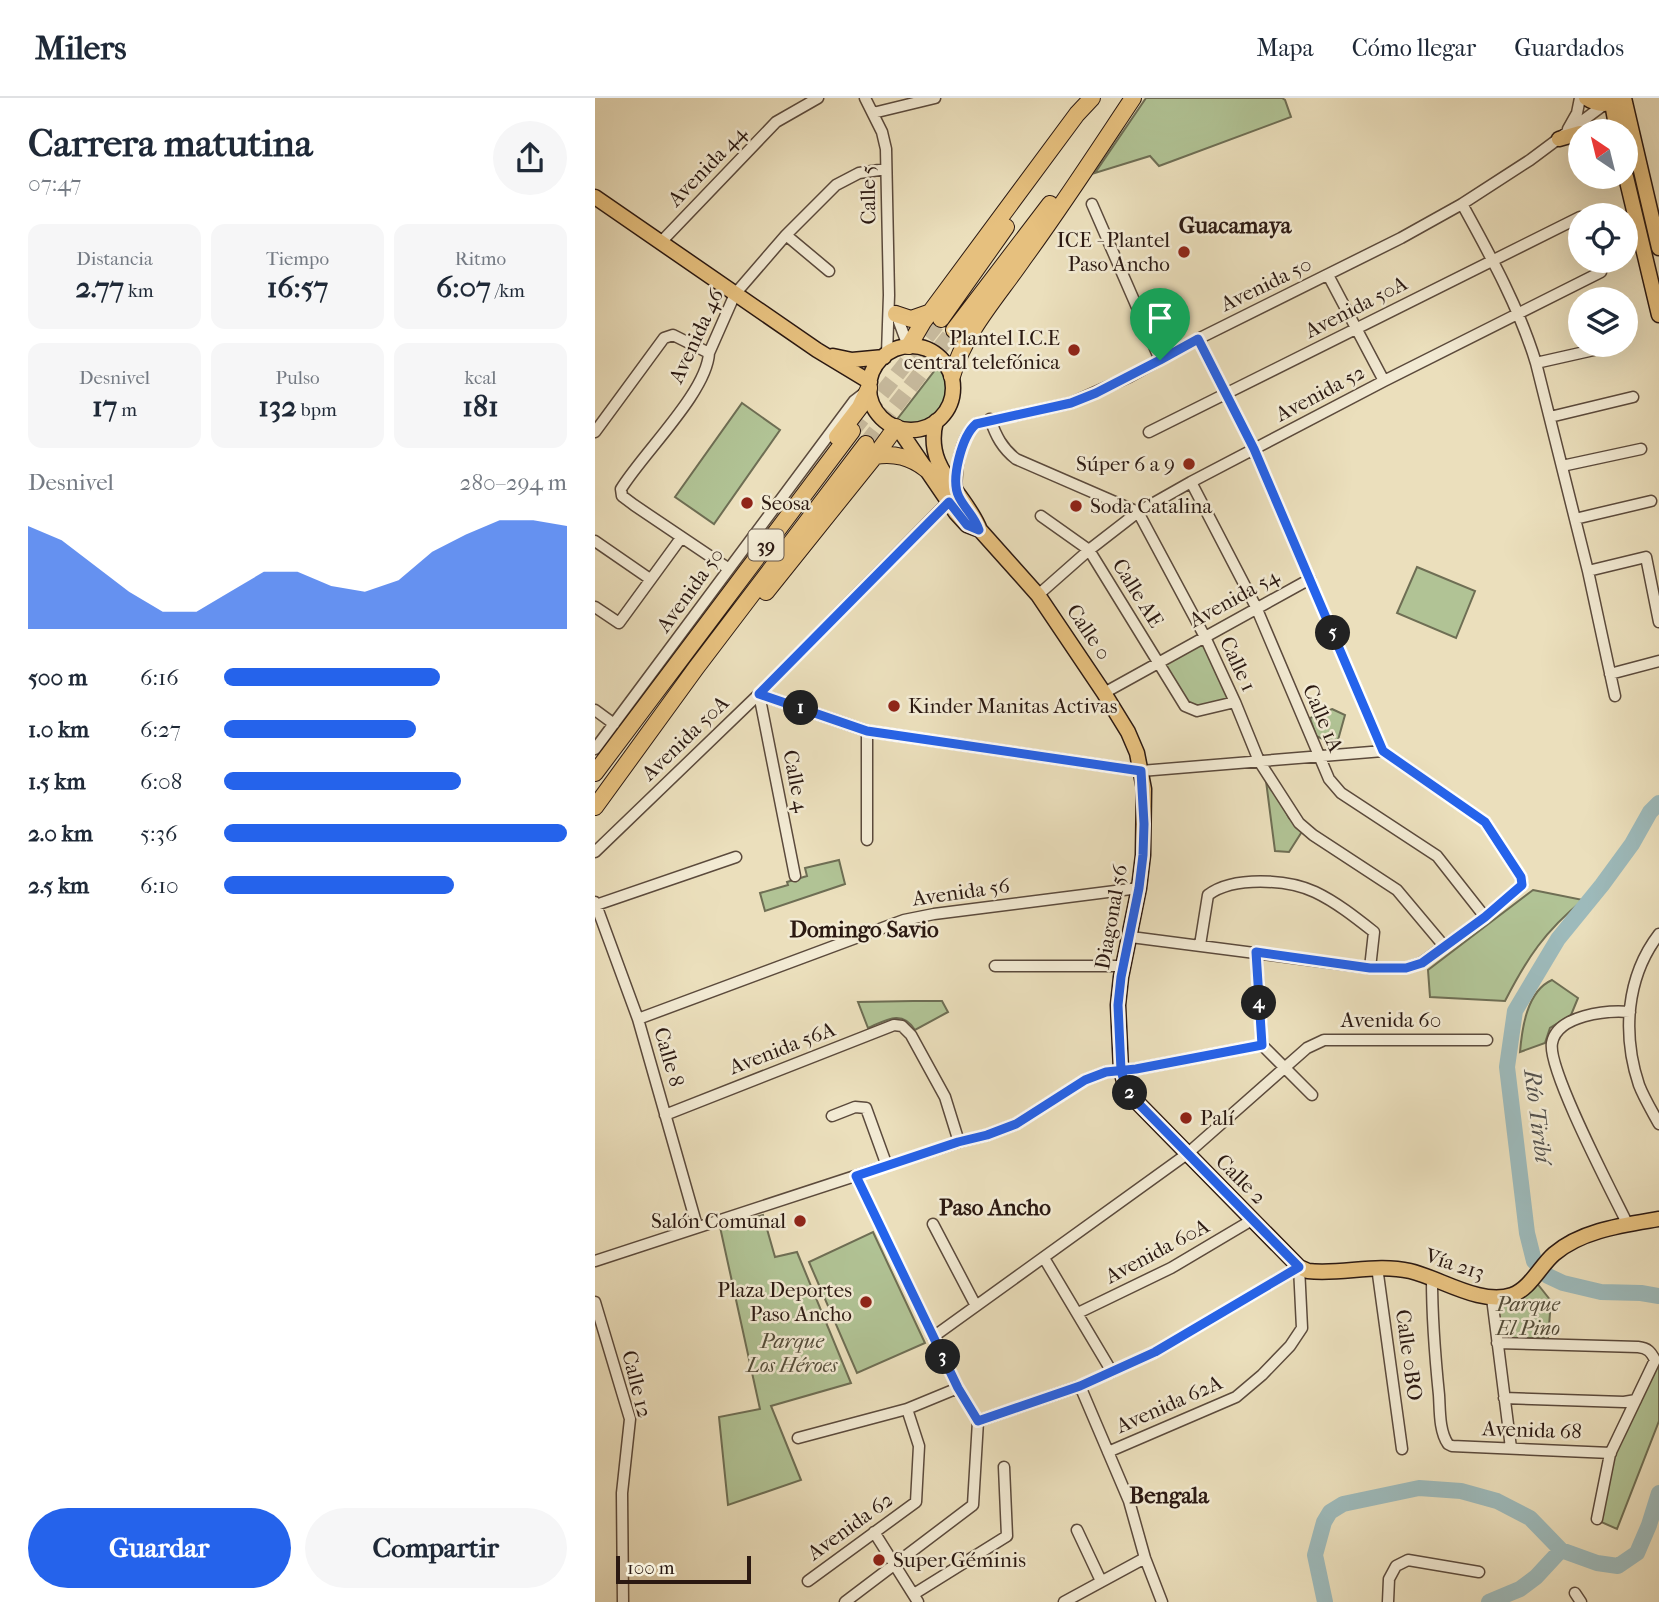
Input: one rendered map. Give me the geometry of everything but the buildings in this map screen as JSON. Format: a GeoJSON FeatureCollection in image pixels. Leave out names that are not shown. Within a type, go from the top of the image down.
{"type":"FeatureCollection","features":[{"type":"Feature","properties":{"kind":"highway"},"geometry":{"type":"LineString","coordinates":[[942,321],[1077,114],[1092,98]]}},
{"type":"Feature","properties":{"kind":"highway"},"geometry":{"type":"LineString","coordinates":[[942,321],[1101,98]]}},
{"type":"Feature","properties":{"kind":"highway"},"geometry":{"type":"LineString","coordinates":[[909,346],[942,321],[1132,98]]}},
{"type":"Feature","properties":{"kind":"highway"},"geometry":{"type":"LineString","coordinates":[[952,376],[957,360],[977,324],[1080,178],[1132,98]]}},
{"type":"Feature","properties":{"kind":"highway"},"geometry":{"type":"LineString","coordinates":[[896,314],[911,319],[942,321]]}},
{"type":"Feature","properties":{"kind":"highway"},"geometry":{"type":"LineString","coordinates":[[680,659],[735,572],[860,407],[869,385]]}},
{"type":"Feature","properties":{"kind":"highway"},"geometry":{"type":"LineString","coordinates":[[595,807],[696,668],[744,620],[870,450],[897,427]]}},
{"type":"Feature","properties":{"kind":"highway","name":"39"},"geometry":{"type":"LineString","coordinates":[[595,773],[852,431]]}},
{"type":"Feature","properties":{"kind":"highway"},"geometry":{"type":"LineString","coordinates":[[870,450],[897,455],[935,470]]}},
{"type":"Feature","properties":{"kind":"main road"},"geometry":{"type":"LineString","coordinates":[[1586,98],[1595,103],[1615,101]]}},
{"type":"Feature","properties":{"kind":"main road"},"geometry":{"type":"LineString","coordinates":[[1615,101],[1616,119]]}},
{"type":"Feature","properties":{"kind":"main road"},"geometry":{"type":"LineString","coordinates":[[1615,101],[1659,248]]}},
{"type":"Feature","properties":{"kind":"main road"},"geometry":{"type":"LineString","coordinates":[[1559,139],[1568,136]]}},
{"type":"Feature","properties":{"kind":"main road"},"geometry":{"type":"LineString","coordinates":[[1629,189],[1659,315]]}},
{"type":"Feature","properties":{"kind":"main road"},"geometry":{"type":"LineString","coordinates":[[595,197],[869,385]]}},
{"type":"Feature","properties":{"kind":"main road"},"geometry":{"type":"LineString","coordinates":[[817,350],[852,360],[885,355],[909,346],[936,354],[943,360],[952,376],[949,405],[936,421],[918,429],[897,427],[875,409],[869,385],[872,373],[885,355]]}},
{"type":"Feature","properties":{"kind":"main road","name":"Calle 0"},"geometry":{"type":"LineString","coordinates":[[935,470],[933,439],[936,421]]}},
{"type":"Feature","properties":{"kind":"main road","name":"Calle 0"},"geometry":{"type":"LineString","coordinates":[[897,427],[935,470],[967,525],[979,530],[1038,595],[1128,732],[1141,771]]}},
{"type":"Feature","properties":{"kind":"main road","name":"Diagonal 56"},"geometry":{"type":"LineString","coordinates":[[1121,1070],[1119,993],[1139,888],[1144,824],[1141,771]]}},
{"type":"Feature","properties":{"kind":"main road","name":"Calle 2"},"geometry":{"type":"LineString","coordinates":[[1121,1070],[1125,1085],[1133,1098],[1299,1267]]}},
{"type":"Feature","properties":{"kind":"main road","name":"Vía 213"},"geometry":{"type":"LineString","coordinates":[[1299,1267],[1319,1272],[1377,1267],[1410,1271],[1493,1298],[1510,1296],[1519,1292],[1552,1255],[1569,1242],[1659,1219]]}},
{"type":"Feature","properties":{"kind":"street","name":"Avenida 44"},"geometry":{"type":"LineString","coordinates":[[661,242],[776,122],[818,98]]}},
{"type":"Feature","properties":{"kind":"street","name":"Calle 5"},"geometry":{"type":"LineString","coordinates":[[865,98],[886,149],[889,295],[885,355]]}},
{"type":"Feature","properties":{"kind":"street"},"geometry":{"type":"LineString","coordinates":[[873,114],[935,98]]}},
{"type":"Feature","properties":{"kind":"street","name":"Avenida 50"},"geometry":{"type":"LineString","coordinates":[[1559,139],[1572,122],[1580,98]]}},
{"type":"Feature","properties":{"kind":"street","name":"Avenida 50"},"geometry":{"type":"LineString","coordinates":[[990,419],[1051,409],[1096,393],[1328,275],[1462,204],[1615,101]]}},
{"type":"Feature","properties":{"kind":"street","name":"Avenida 46"},"geometry":{"type":"LineString","coordinates":[[681,538],[622,496],[621,489],[700,384],[709,354],[735,294],[786,235],[836,185],[859,173],[887,169]]}},
{"type":"Feature","properties":{"kind":"street"},"geometry":{"type":"LineString","coordinates":[[1092,204],[1160,360]]}},
{"type":"Feature","properties":{"kind":"street"},"geometry":{"type":"LineString","coordinates":[[1462,204],[1493,260],[1536,363],[1588,571],[1615,695]]}},
{"type":"Feature","properties":{"kind":"street","name":"Avenida 50A"},"geometry":{"type":"LineString","coordinates":[[1149,432],[1568,223]]}},
{"type":"Feature","properties":{"kind":"street"},"geometry":{"type":"LineString","coordinates":[[786,235],[829,271]]}},
{"type":"Feature","properties":{"kind":"street","name":"Avenida 52"},"geometry":{"type":"LineString","coordinates":[[1038,595],[1138,512],[1384,381],[1599,273]]}},
{"type":"Feature","properties":{"kind":"street"},"geometry":{"type":"LineString","coordinates":[[1328,275],[1384,381]]}},
{"type":"Feature","properties":{"kind":"street","name":"Calle 5"},"geometry":{"type":"LineString","coordinates":[[889,295],[909,346]]}},
{"type":"Feature","properties":{"kind":"street"},"geometry":{"type":"LineString","coordinates":[[595,432],[664,338],[673,335],[709,354]]}},
{"type":"Feature","properties":{"kind":"street"},"geometry":{"type":"LineString","coordinates":[[1131,937],[1370,968],[1406,968],[1422,963],[1485,917],[1522,885],[1521,877],[1485,822],[1383,751],[1254,449],[1198,339]]}},
{"type":"Feature","properties":{"kind":"street"},"geometry":{"type":"LineString","coordinates":[[1536,363],[1568,356]]}},
{"type":"Feature","properties":{"kind":"street","name":"Avenida 50"},"geometry":{"type":"LineString","coordinates":[[595,749],[854,401],[869,385]]}},
{"type":"Feature","properties":{"kind":"street"},"geometry":{"type":"LineString","coordinates":[[1551,416],[1633,397]]}},
{"type":"Feature","properties":{"kind":"street"},"geometry":{"type":"LineString","coordinates":[[953,498],[958,464],[970,429],[990,419],[996,437],[1016,460],[1138,512]]}},
{"type":"Feature","properties":{"kind":"street"},"geometry":{"type":"LineString","coordinates":[[1562,466],[1641,449]]}},
{"type":"Feature","properties":{"kind":"street"},"geometry":{"type":"LineString","coordinates":[[935,470],[951,469],[958,464]]}},
{"type":"Feature","properties":{"kind":"street","name":"Calle 1A"},"geometry":{"type":"LineString","coordinates":[[1191,482],[1256,607],[1329,779],[1341,793],[1437,856],[1485,917]]}},
{"type":"Feature","properties":{"kind":"street","name":"Avenida 50A"},"geometry":{"type":"LineString","coordinates":[[595,852],[759,694],[953,498]]}},
{"type":"Feature","properties":{"kind":"street"},"geometry":{"type":"LineString","coordinates":[[1575,519],[1651,501]]}},
{"type":"Feature","properties":{"kind":"street","name":"Calle 1"},"geometry":{"type":"LineString","coordinates":[[1138,512],[1205,637],[1259,761],[1299,823],[1397,890],[1444,946]]}},
{"type":"Feature","properties":{"kind":"street","name":"Calle AE"},"geometry":{"type":"LineString","coordinates":[[1041,516],[1089,550],[1185,706],[1197,711],[1235,702]]}},
{"type":"Feature","properties":{"kind":"street"},"geometry":{"type":"LineString","coordinates":[[595,607],[619,623],[681,538],[729,569]]}},
{"type":"Feature","properties":{"kind":"street"},"geometry":{"type":"LineString","coordinates":[[595,541],[650,579]]}},
{"type":"Feature","properties":{"kind":"street"},"geometry":{"type":"LineString","coordinates":[[1588,571],[1646,557],[1659,622]]}},
{"type":"Feature","properties":{"kind":"street","name":"Avenida 54"},"geometry":{"type":"LineString","coordinates":[[1104,693],[1310,579]]}},
{"type":"Feature","properties":{"kind":"street"},"geometry":{"type":"LineString","coordinates":[[1610,674],[1659,662]]}},
{"type":"Feature","properties":{"kind":"street"},"geometry":{"type":"LineString","coordinates":[[759,694],[867,731],[1141,771],[1383,751]]}},
{"type":"Feature","properties":{"kind":"street","name":"Calle 4"},"geometry":{"type":"LineString","coordinates":[[759,694],[796,876]]}},
{"type":"Feature","properties":{"kind":"street"},"geometry":{"type":"LineString","coordinates":[[595,710],[614,724]]}},
{"type":"Feature","properties":{"kind":"street"},"geometry":{"type":"LineString","coordinates":[[867,731],[867,840]]}},
{"type":"Feature","properties":{"kind":"street"},"geometry":{"type":"LineString","coordinates":[[596,904],[736,858]]}},
{"type":"Feature","properties":{"kind":"street"},"geometry":{"type":"LineString","coordinates":[[1200,944],[1209,895],[1219,887],[1244,881],[1285,885],[1313,891],[1349,912],[1374,932],[1370,968]]}},
{"type":"Feature","properties":{"kind":"street","name":"Avenida 56"},"geometry":{"type":"LineString","coordinates":[[638,1019],[904,920],[1139,888]]}},
{"type":"Feature","properties":{"kind":"street","name":"Calle 8"},"geometry":{"type":"LineString","coordinates":[[596,904],[638,1019],[697,1226]]}},
{"type":"Feature","properties":{"kind":"street"},"geometry":{"type":"LineString","coordinates":[[1659,934],[1639,967],[1633,985],[1630,1012],[1633,1060],[1640,1087],[1659,1124]]}},
{"type":"Feature","properties":{"kind":"street"},"geometry":{"type":"LineString","coordinates":[[1256,952],[1262,1045],[1312,1095]]}},
{"type":"Feature","properties":{"kind":"street"},"geometry":{"type":"LineString","coordinates":[[995,965],[1124,966]]}},
{"type":"Feature","properties":{"kind":"street"},"geometry":{"type":"LineString","coordinates":[[1628,1225],[1560,1081],[1551,1051],[1557,1031],[1568,1023],[1595,1014],[1630,1012]]}},
{"type":"Feature","properties":{"kind":"street","name":"Avenida 56A"},"geometry":{"type":"LineString","coordinates":[[665,1115],[894,1025],[902,1026],[911,1035],[946,1097],[958,1142]]}},
{"type":"Feature","properties":{"kind":"street","name":"Avenida 60"},"geometry":{"type":"LineString","coordinates":[[933,1337],[1187,1154],[1307,1048],[1324,1040],[1487,1040]]}},
{"type":"Feature","properties":{"kind":"street"},"geometry":{"type":"LineString","coordinates":[[595,1261],[958,1142],[987,1135],[1016,1124],[1085,1080],[1106,1072],[1262,1045]]}},
{"type":"Feature","properties":{"kind":"street"},"geometry":{"type":"LineString","coordinates":[[831,1116],[855,1107],[866,1108],[887,1166]]}},
{"type":"Feature","properties":{"kind":"street"},"geometry":{"type":"LineString","coordinates":[[845,1602],[973,1505],[978,1421],[958,1388],[856,1176]]}},
{"type":"Feature","properties":{"kind":"street","name":"Avenida 60A"},"geometry":{"type":"LineString","coordinates":[[1078,1313],[1171,1268],[1252,1220]]}},
{"type":"Feature","properties":{"kind":"street"},"geometry":{"type":"LineString","coordinates":[[933,1224],[976,1306]]}},
{"type":"Feature","properties":{"kind":"street"},"geometry":{"type":"LineString","coordinates":[[1044,1258],[1112,1372]]}},
{"type":"Feature","properties":{"kind":"street"},"geometry":{"type":"LineString","coordinates":[[978,1421],[1080,1386],[1155,1352],[1299,1267]]}},
{"type":"Feature","properties":{"kind":"street","name":"Avenida 62A"},"geometry":{"type":"LineString","coordinates":[[1108,1452],[1236,1398],[1290,1346],[1302,1328],[1299,1267]]}},
{"type":"Feature","properties":{"kind":"street","name":"Calle 0BO"},"geometry":{"type":"LineString","coordinates":[[1377,1267],[1402,1449]]}},
{"type":"Feature","properties":{"kind":"street","name":"Avenida 68"},"geometry":{"type":"LineString","coordinates":[[1432,1279],[1431,1322],[1445,1440],[1452,1446],[1611,1453]]}},
{"type":"Feature","properties":{"kind":"street"},"geometry":{"type":"LineString","coordinates":[[1493,1298],[1511,1448]]}},
{"type":"Feature","properties":{"kind":"street","name":"Calle 12"},"geometry":{"type":"LineString","coordinates":[[595,1302],[631,1419],[622,1493],[623,1602]]}},
{"type":"Feature","properties":{"kind":"street"},"geometry":{"type":"LineString","coordinates":[[1497,1343],[1645,1348],[1655,1360],[1611,1453],[1597,1519]]}},
{"type":"Feature","properties":{"kind":"street"},"geometry":{"type":"LineString","coordinates":[[1080,1386],[1129,1501],[1145,1558],[1162,1602]]}},
{"type":"Feature","properties":{"kind":"street"},"geometry":{"type":"LineString","coordinates":[[798,1438],[907,1409],[958,1388]]}},
{"type":"Feature","properties":{"kind":"street"},"geometry":{"type":"LineString","coordinates":[[1504,1398],[1624,1402],[1636,1400]]}},
{"type":"Feature","properties":{"kind":"street","name":"Avenida 62"},"geometry":{"type":"LineString","coordinates":[[808,1581],[916,1502],[919,1446],[907,1409]]}},
{"type":"Feature","properties":{"kind":"street"},"geometry":{"type":"LineString","coordinates":[[874,1532],[916,1598],[1007,1536],[1004,1467]]}},
{"type":"Feature","properties":{"kind":"street"},"geometry":{"type":"LineString","coordinates":[[1077,1530],[1101,1581]]}},
{"type":"Feature","properties":{"kind":"street"},"geometry":{"type":"LineString","coordinates":[[1064,1602],[1145,1558]]}},
{"type":"Feature","properties":{"kind":"street"},"geometry":{"type":"LineString","coordinates":[[1388,1602],[1389,1579],[1396,1566],[1408,1560],[1479,1572]]}},
{"type":"Feature","properties":{"kind":"green space"},"geometry":{"type":"Polygon","coordinates":[[[1146,98],[1282,98],[1291,117],[1159,166],[1150,156],[1095,173],[1146,98]]]}},
{"type":"Feature","properties":{"kind":"green space"},"geometry":{"type":"Polygon","coordinates":[[[939,365],[947,390],[946,402],[941,412],[933,420],[922,424],[895,422],[939,365]]]}},
{"type":"Feature","properties":{"kind":"green space"},"geometry":{"type":"Polygon","coordinates":[[[742,403],[780,430],[714,524],[675,497],[742,403]]]}},
{"type":"Feature","properties":{"kind":"green space"},"geometry":{"type":"Polygon","coordinates":[[[1417,567],[1475,591],[1456,638],[1397,613],[1417,567]]]}},
{"type":"Feature","properties":{"kind":"green space"},"geometry":{"type":"Polygon","coordinates":[[[1205,642],[1230,700],[1189,705],[1164,664],[1205,642]]]}},
{"type":"Feature","properties":{"kind":"green space"},"geometry":{"type":"Polygon","coordinates":[[[1332,709],[1345,715],[1338,740],[1325,740],[1316,736],[1310,718],[1332,709]]]}},
{"type":"Feature","properties":{"kind":"green space"},"geometry":{"type":"Polygon","coordinates":[[[1269,778],[1289,818],[1303,830],[1289,852],[1275,851],[1266,781],[1269,778]]]}},
{"type":"Feature","properties":{"kind":"green space"},"geometry":{"type":"Polygon","coordinates":[[[839,860],[845,884],[765,911],[760,893],[807,876],[805,868],[839,860]]]}},
{"type":"Feature","properties":{"kind":"green space"},"geometry":{"type":"Polygon","coordinates":[[[1533,890],[1583,900],[1538,946],[1505,1001],[1430,997],[1428,970],[1533,890]]]}},
{"type":"Feature","properties":{"kind":"green space"},"geometry":{"type":"Polygon","coordinates":[[[1552,980],[1578,998],[1571,1015],[1550,1028],[1545,1043],[1520,1052],[1524,1022],[1531,1001],[1544,985],[1552,980]]]}},
{"type":"Feature","properties":{"kind":"green space"},"geometry":{"type":"Polygon","coordinates":[[[942,1001],[948,1012],[915,1030],[899,1018],[868,1028],[858,1002],[942,1001]]]}},
{"type":"Feature","properties":{"kind":"green space","name":"Parque Los Héroes"},"geometry":{"type":"Polygon","coordinates":[[[763,1215],[775,1257],[797,1252],[851,1383],[771,1406],[801,1480],[728,1505],[719,1417],[760,1409],[720,1227],[763,1215]]]}},
{"type":"Feature","properties":{"kind":"green space","name":"Plaza Deportes Paso Ancho"},"geometry":{"type":"Polygon","coordinates":[[[873,1232],[925,1343],[857,1373],[809,1262],[873,1232]]]}},
{"type":"Feature","properties":{"kind":"green space","name":"Parque El Pino"},"geometry":{"type":"Polygon","coordinates":[[[1536,1282],[1551,1301],[1548,1338],[1502,1338],[1497,1301],[1530,1292],[1536,1282]]]}},
{"type":"Feature","properties":{"kind":"green space"},"geometry":{"type":"Polygon","coordinates":[[[1659,1363],[1659,1421],[1617,1529],[1599,1521],[1613,1454],[1659,1363]]]}},
{"type":"Feature","properties":{"kind":"waterway","name":"Río Tiribí"},"geometry":{"type":"LineString","coordinates":[[1659,803],[1650,812],[1632,844],[1602,885],[1558,939],[1515,1011],[1507,1067],[1527,1233],[1534,1261],[1548,1276],[1563,1283],[1601,1292],[1659,1296]]}},
{"type":"Feature","properties":{"kind":"waterway","name":"Río Tiribí"},"geometry":{"type":"LineString","coordinates":[[1325,1602],[1315,1555],[1324,1522],[1330,1512],[1343,1504],[1419,1488],[1461,1491],[1497,1501],[1530,1518],[1561,1550],[1597,1563],[1618,1566],[1637,1553],[1659,1493]]}},
{"type":"Feature","properties":{"kind":"waterway"},"geometry":{"type":"LineString","coordinates":[[1489,1602],[1520,1589],[1536,1577],[1561,1550]]}},
{"type":"Feature","properties":{"kind":"tunnel"},"geometry":{"type":"LineString","coordinates":[[852,431],[941,319]]}},
{"type":"Feature","properties":{"kind":"tunnel"},"geometry":{"type":"LineString","coordinates":[[866,444],[954,330]]}},
{"type":"Feature","properties":{"kind":"place","name":"ICE - Plantel Paso Ancho"},"geometry":{"type":"Point","coordinates":[1184,252]}},
{"type":"Feature","properties":{"kind":"place","name":"Plantel I.C.E central telefónica"},"geometry":{"type":"Point","coordinates":[1074,350]}},
{"type":"Feature","properties":{"kind":"place","name":"Súper 6 a 9"},"geometry":{"type":"Point","coordinates":[1189,464]}},
{"type":"Feature","properties":{"kind":"place","name":"Seosa"},"geometry":{"type":"Point","coordinates":[747,503]}},
{"type":"Feature","properties":{"kind":"place","name":"Soda Catalina"},"geometry":{"type":"Point","coordinates":[1076,506]}},
{"type":"Feature","properties":{"kind":"place","name":"Kinder Manitas Activas"},"geometry":{"type":"Point","coordinates":[894,706]}},
{"type":"Feature","properties":{"kind":"place","name":"Palí"},"geometry":{"type":"Point","coordinates":[1186,1118]}},
{"type":"Feature","properties":{"kind":"place","name":"Salón Comunal"},"geometry":{"type":"Point","coordinates":[800,1221]}},
{"type":"Feature","properties":{"kind":"place","name":"Plaza Deportes Paso Ancho"},"geometry":{"type":"Point","coordinates":[866,1302]}},
{"type":"Feature","properties":{"kind":"place","name":"Super Géminis"},"geometry":{"type":"Point","coordinates":[879,1560]}},
{"type":"Feature","properties":{"kind":"district","name":"Guacamaya"},"geometry":{"type":"Point","coordinates":[1235,225]}},
{"type":"Feature","properties":{"kind":"district","name":"Domingo Savio"},"geometry":{"type":"Point","coordinates":[864,929]}},
{"type":"Feature","properties":{"kind":"district","name":"Paso Ancho"},"geometry":{"type":"Point","coordinates":[995,1207]}},
{"type":"Feature","properties":{"kind":"district","name":"Bengala"},"geometry":{"type":"Point","coordinates":[1169,1495]}},
{"type":"Feature","properties":{"kind":"route"},"geometry":{"type":"LineString","coordinates":[[1160,360],[1071,403],[976,424],[970,429],[965,440],[956,480],[957,495],[975,519],[979,530],[967,525],[949,502],[759,694],[867,731],[1141,771],[1143,855],[1118,1005],[1121,1070],[1125,1085],[1133,1098],[1299,1267],[1155,1352],[1080,1386],[978,1421],[958,1388],[856,1176],[1016,1124],[1085,1080],[1106,1072],[1121,1070],[1136,1069],[1262,1045],[1256,952],[1370,968],[1406,968],[1422,963],[1485,917],[1522,885],[1521,877],[1485,822],[1383,751],[1254,449],[1198,339],[1160,360]]}}]}
